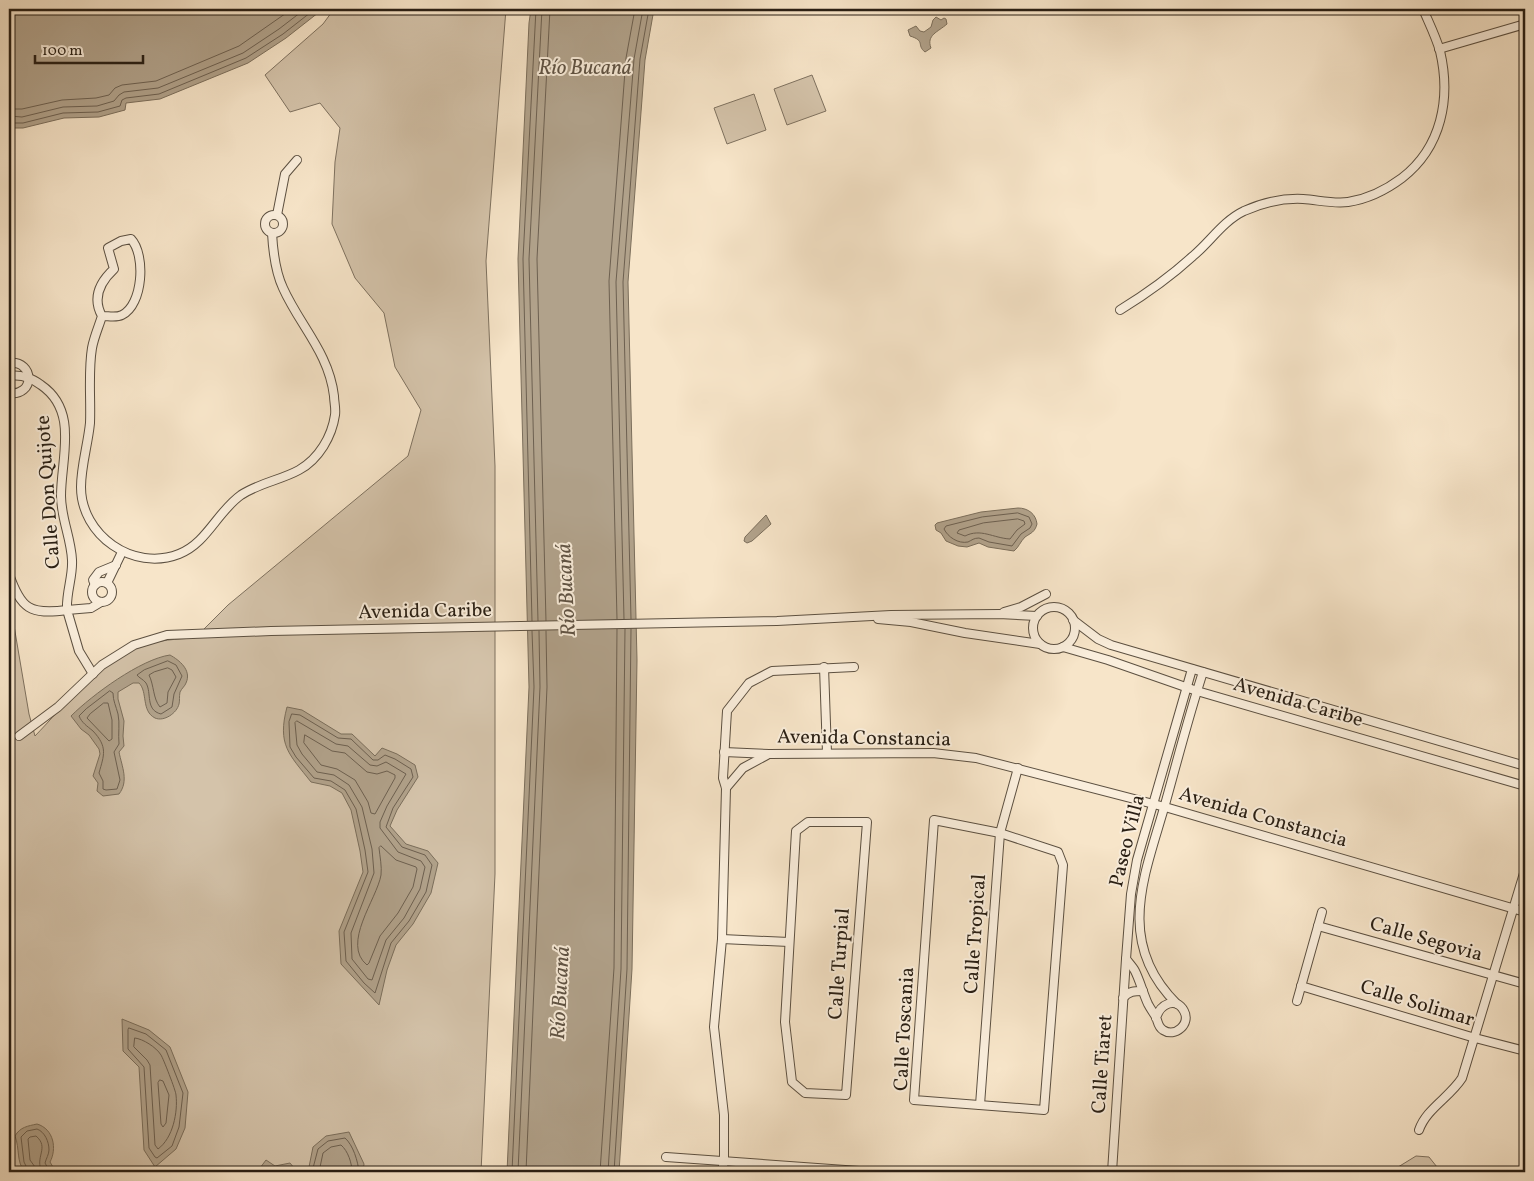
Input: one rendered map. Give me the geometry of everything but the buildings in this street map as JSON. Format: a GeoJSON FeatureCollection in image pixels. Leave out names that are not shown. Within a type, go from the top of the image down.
{"type":"FeatureCollection","features":[{"type":"Feature","properties":{"kind":"street"},"geometry":{"type":"LineString","coordinates":[[1120,310],[1174,274],[1230,219],[1242,212],[1282,200],[1302,199],[1338,203],[1359,200],[1384,190],[1410,172],[1435,138],[1442,117],[1445,93],[1444,74],[1439,49],[1423,9]]}},
{"type":"Feature","properties":{"kind":"street"},"geometry":{"type":"LineString","coordinates":[[1439,49],[1525,24]]}},
{"type":"Feature","properties":{"kind":"street"},"geometry":{"type":"LineString","coordinates":[[277,215],[285,174],[297,160]]}},
{"type":"Feature","properties":{"kind":"street"},"geometry":{"type":"LineString","coordinates":[[277,215],[283,221],[282,228],[278,232],[272,233],[266,230],[265,221],[268,216],[277,215]]}},
{"type":"Feature","properties":{"kind":"street"},"geometry":{"type":"LineString","coordinates":[[102,316],[122,315],[131,305],[138,290],[142,272],[136,248],[131,239],[108,248],[114,269],[105,278],[99,289],[97,306],[102,316],[92,347],[89,430],[80,486],[84,510],[90,522],[103,538],[122,552],[158,559],[168,558],[188,550],[205,536],[224,511],[240,496],[254,488],[300,470],[316,456],[330,434],[335,412],[329,372],[321,352],[301,322],[282,286],[273,249],[272,233]]}},
{"type":"Feature","properties":{"kind":"street"},"geometry":{"type":"LineString","coordinates":[[9,363],[24,367],[27,370],[28,378],[24,389],[16,394],[9,393]]}},
{"type":"Feature","properties":{"kind":"street","name":"Calle Don Quijote"},"geometry":{"type":"LineString","coordinates":[[9,376],[28,378],[47,389],[61,409],[65,448],[61,483],[62,504],[73,562],[67,591],[67,610],[79,650],[93,674]]}},
{"type":"Feature","properties":{"kind":"street"},"geometry":{"type":"LineString","coordinates":[[107,583],[122,552]]}},
{"type":"Feature","properties":{"kind":"street"},"geometry":{"type":"LineString","coordinates":[[95,585],[96,575],[116,565]]}},
{"type":"Feature","properties":{"kind":"street"},"geometry":{"type":"LineString","coordinates":[[9,574],[17,595],[26,607],[34,610],[49,612],[91,608],[101,602],[108,601],[112,595],[112,588],[107,583],[101,582],[95,585],[92,590],[93,597],[101,602]]}},
{"type":"Feature","properties":{"kind":"street"},"geometry":{"type":"LineString","coordinates":[[999,614],[1021,607],[1046,594]]}},
{"type":"Feature","properties":{"kind":"street"},"geometry":{"type":"LineString","coordinates":[[1048,608],[1067,612],[1073,620],[1074,632],[1072,638],[1063,647],[1051,649],[1040,644],[1036,639],[1033,628],[1037,616],[1048,608]]}},
{"type":"Feature","properties":{"kind":"street","name":"Avenida Caribe"},"geometry":{"type":"LineString","coordinates":[[18,736],[58,707],[102,665],[134,646],[167,635],[704,622],[891,615],[999,614],[1037,616]]}},
{"type":"Feature","properties":{"kind":"street","name":"Avenida Caribe"},"geometry":{"type":"LineString","coordinates":[[866,616],[1040,644]]}},
{"type":"Feature","properties":{"kind":"street","name":"Avenida Caribe"},"geometry":{"type":"LineString","coordinates":[[1073,620],[1098,639],[1111,645],[1525,766]]}},
{"type":"Feature","properties":{"kind":"street","name":"Avenida Caribe"},"geometry":{"type":"LineString","coordinates":[[1063,647],[1108,660],[1197,691],[1525,786]]}},
{"type":"Feature","properties":{"kind":"street"},"geometry":{"type":"LineString","coordinates":[[824,667],[827,753]]}},
{"type":"Feature","properties":{"kind":"street"},"geometry":{"type":"LineString","coordinates":[[722,1172],[724,1160],[724,1115],[714,1027],[722,939],[726,788],[723,778],[727,711],[749,683],[772,671],[854,667]]}},
{"type":"Feature","properties":{"kind":"street","name":"Paseo Villa"},"geometry":{"type":"LineString","coordinates":[[1192,669],[1137,860],[1131,894],[1126,958],[1135,970],[1158,1025],[1163,1031],[1171,1033],[1178,1031],[1184,1026],[1186,1018],[1184,1011],[1163,990],[1143,950],[1139,906],[1148,859],[1165,807],[1203,672]]}},
{"type":"Feature","properties":{"kind":"street","name":"Avenida Constancia"},"geometry":{"type":"LineString","coordinates":[[724,752],[769,754],[933,753],[976,758],[1165,807],[1525,912]]}},
{"type":"Feature","properties":{"kind":"street"},"geometry":{"type":"LineString","coordinates":[[726,788],[743,768],[769,754]]}},
{"type":"Feature","properties":{"kind":"street","name":"Calle Tropical"},"geometry":{"type":"LineString","coordinates":[[980,1105],[1000,833],[1018,768]]}},
{"type":"Feature","properties":{"kind":"street","name":"Calle Toscania"},"geometry":{"type":"LineString","coordinates":[[934,820],[1000,833],[1058,852],[1063,865],[1044,1110],[914,1100],[934,820]]}},
{"type":"Feature","properties":{"kind":"street","name":"Calle Turpial"},"geometry":{"type":"LineString","coordinates":[[808,822],[867,822],[846,1095],[805,1092],[792,1082],[784,1022],[789,942],[796,831],[808,822]]}},
{"type":"Feature","properties":{"kind":"street"},"geometry":{"type":"LineString","coordinates":[[1419,1130],[1423,1119],[1450,1095],[1462,1078],[1525,870]]}},
{"type":"Feature","properties":{"kind":"street"},"geometry":{"type":"LineString","coordinates":[[1297,1001],[1322,912]]}},
{"type":"Feature","properties":{"kind":"street","name":"Calle Segovia"},"geometry":{"type":"LineString","coordinates":[[1318,926],[1525,984]]}},
{"type":"Feature","properties":{"kind":"street"},"geometry":{"type":"LineString","coordinates":[[722,939],[789,942]]}},
{"type":"Feature","properties":{"kind":"street","name":"Calle Tiaret"},"geometry":{"type":"LineString","coordinates":[[1112,1172],[1126,958]]}},
{"type":"Feature","properties":{"kind":"street","name":"Calle Solimar"},"geometry":{"type":"LineString","coordinates":[[1301,986],[1525,1051]]}},
{"type":"Feature","properties":{"kind":"street"},"geometry":{"type":"LineString","coordinates":[[1123,998],[1133,991],[1143,991]]}},
{"type":"Feature","properties":{"kind":"street"},"geometry":{"type":"LineString","coordinates":[[1156,1018],[1158,1010],[1164,1005],[1171,1003],[1178,1005]]}},
{"type":"Feature","properties":{"kind":"street"},"geometry":{"type":"LineString","coordinates":[[666,1157],[724,1160],[849,1172],[873,1172]]}},
{"type":"Feature","properties":{"kind":"shaded area"},"geometry":{"type":"Polygon","coordinates":[[[334,9],[506,9],[486,261],[495,466],[495,874],[481,1172],[9,1172],[9,603],[29,714],[35,736],[98,672],[126,652],[154,642],[195,638],[228,605],[408,456],[421,410],[395,367],[384,313],[355,278],[332,224],[335,162],[340,128],[320,103],[290,112],[265,75],[323,24],[334,9]]]}},
{"type":"Feature","properties":{"kind":"shaded area"},"geometry":{"type":"Polygon","coordinates":[[[812,75],[826,111],[787,125],[774,89],[812,75]]]}},
{"type":"Feature","properties":{"kind":"shaded area"},"geometry":{"type":"Polygon","coordinates":[[[754,94],[766,130],[727,144],[714,108],[754,94]]]}},
{"type":"Feature","properties":{"kind":"shaded area"},"geometry":{"type":"Polygon","coordinates":[[[1416,1156],[1429,1157],[1441,1172],[1390,1172],[1416,1156]]]}},
{"type":"Feature","properties":{"kind":"water"},"geometry":{"type":"Polygon","coordinates":[[[9,9],[323,9],[286,38],[248,63],[160,99],[126,103],[125,110],[99,117],[64,118],[23,128],[9,128],[9,9]]]}},
{"type":"Feature","properties":{"kind":"water","name":"Río Bucaná"},"geometry":{"type":"Polygon","coordinates":[[[531,9],[654,9],[645,60],[628,282],[637,660],[632,969],[619,1172],[507,1172],[529,687],[518,259],[531,9]]]}},
{"type":"Feature","properties":{"kind":"water"},"geometry":{"type":"Polygon","coordinates":[[[936,17],[941,20],[946,19],[947,24],[931,37],[931,48],[925,52],[922,50],[919,41],[910,36],[908,30],[916,26],[920,31],[924,32],[931,27],[936,17]]]}},
{"type":"Feature","properties":{"kind":"water"},"geometry":{"type":"Polygon","coordinates":[[[1018,508],[1031,512],[1037,524],[1034,531],[1025,537],[1014,551],[988,547],[979,543],[967,547],[958,546],[946,541],[941,533],[936,530],[935,525],[937,523],[981,512],[1018,508]]]}},
{"type":"Feature","properties":{"kind":"water"},"geometry":{"type":"Polygon","coordinates":[[[766,515],[771,524],[752,541],[747,543],[744,541],[745,537],[766,515]]]}},
{"type":"Feature","properties":{"kind":"water"},"geometry":{"type":"Polygon","coordinates":[[[170,655],[184,666],[187,678],[186,684],[180,692],[178,707],[170,716],[159,719],[151,715],[146,706],[142,687],[139,683],[133,683],[118,692],[124,721],[124,746],[119,752],[124,774],[124,784],[119,794],[103,796],[97,791],[98,783],[93,776],[100,754],[99,749],[71,716],[91,698],[118,679],[145,663],[170,655]]]}},
{"type":"Feature","properties":{"kind":"water"},"geometry":{"type":"Polygon","coordinates":[[[287,707],[302,710],[341,734],[352,734],[375,756],[382,748],[397,754],[415,765],[418,777],[397,810],[390,826],[406,844],[428,851],[438,863],[431,893],[413,924],[396,945],[387,970],[379,1005],[341,964],[339,931],[363,872],[351,810],[342,793],[330,786],[311,782],[291,756],[284,740],[283,731],[287,707]]]}},
{"type":"Feature","properties":{"kind":"water"},"geometry":{"type":"Polygon","coordinates":[[[122,1019],[149,1030],[170,1047],[188,1092],[185,1128],[176,1149],[155,1167],[144,1150],[139,1067],[123,1051],[122,1019]]]}},
{"type":"Feature","properties":{"kind":"water"},"geometry":{"type":"Polygon","coordinates":[[[37,1124],[47,1130],[52,1140],[53,1151],[50,1162],[56,1172],[25,1172],[20,1164],[15,1136],[27,1126],[37,1124]]]}},
{"type":"Feature","properties":{"kind":"water"},"geometry":{"type":"Polygon","coordinates":[[[349,1132],[364,1164],[363,1172],[305,1172],[309,1167],[313,1147],[326,1136],[349,1132]]]}},
{"type":"Feature","properties":{"kind":"water"},"geometry":{"type":"Polygon","coordinates":[[[266,1160],[275,1166],[290,1163],[300,1172],[257,1172],[266,1160]]]}}]}
